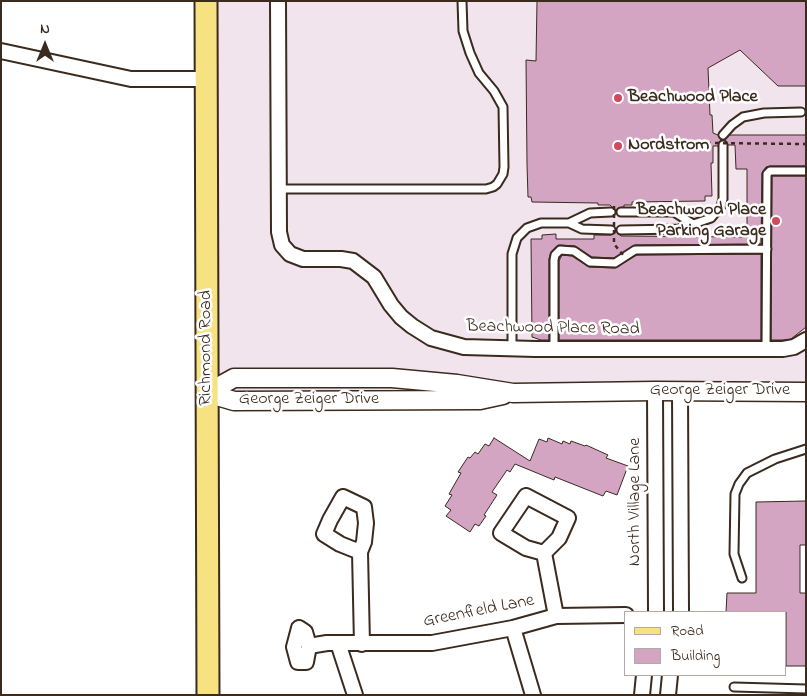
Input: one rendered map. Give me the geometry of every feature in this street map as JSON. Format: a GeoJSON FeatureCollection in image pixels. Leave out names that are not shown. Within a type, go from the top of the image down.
{"type":"FeatureCollection","features":[{"type":"Feature","properties":{"kind":"main road","name":"Richmond Road"},"geometry":{"type":"LineString","coordinates":[[206,1],[208,695]]}},
{"type":"Feature","properties":{"kind":"street","name":"Beachwood Place Road"},"geometry":{"type":"LineString","coordinates":[[278,1],[280,239],[285,250],[290,254],[303,259],[348,259],[359,264],[374,277],[391,305],[401,316],[422,333],[431,338],[464,347],[512,349],[766,348],[794,347],[806,340]]}},
{"type":"Feature","properties":{"kind":"street"},"geometry":{"type":"LineString","coordinates":[[1,51],[130,79],[206,79]]}},
{"type":"Feature","properties":{"kind":"street","name":"George Zeiger Drive"},"geometry":{"type":"LineString","coordinates":[[207,393],[234,378],[392,378],[457,384],[513,393],[655,391],[806,392]]}},
{"type":"Feature","properties":{"kind":"street","name":"North Village Lane"},"geometry":{"type":"LineString","coordinates":[[655,391],[656,611]]}},
{"type":"Feature","properties":{"kind":"street"},"geometry":{"type":"LineString","coordinates":[[680,391],[681,611]]}},
{"type":"Feature","properties":{"kind":"street"},"geometry":{"type":"LineString","coordinates":[[526,496],[568,518],[559,538],[544,553],[526,548],[501,533],[526,496]]}},
{"type":"Feature","properties":{"kind":"street"},"geometry":{"type":"LineString","coordinates":[[360,552],[362,644]]}},
{"type":"Feature","properties":{"kind":"street"},"geometry":{"type":"LineString","coordinates":[[544,553],[556,616]]}},
{"type":"Feature","properties":{"kind":"street","name":"Greenfield Lane"},"geometry":{"type":"LineString","coordinates":[[309,646],[338,643],[432,643],[513,628],[556,616],[624,614]]}},
{"type":"Feature","properties":{"kind":"street"},"geometry":{"type":"LineString","coordinates":[[513,628],[533,695]]}},
{"type":"Feature","properties":{"kind":"street"},"geometry":{"type":"LineString","coordinates":[[338,643],[355,695]]}},
{"type":"Feature","properties":{"kind":"street"},"geometry":{"type":"LineString","coordinates":[[642,695],[644,676]]}},
{"type":"Feature","properties":{"kind":"street"},"geometry":{"type":"LineString","coordinates":[[668,695],[670,676]]}},
{"type":"Feature","properties":{"kind":"lane"},"geometry":{"type":"LineString","coordinates":[[279,189],[486,189],[497,184],[503,174],[504,167],[502,107],[494,92],[479,73],[470,53],[463,31],[462,1]]}},
{"type":"Feature","properties":{"kind":"lane"},"geometry":{"type":"LineString","coordinates":[[723,135],[732,124],[743,117],[764,113],[800,112]]}},
{"type":"Feature","properties":{"kind":"lane"},"geometry":{"type":"LineString","coordinates":[[621,230],[679,229],[711,218],[721,206],[723,199],[723,145]]}},
{"type":"Feature","properties":{"kind":"lane"},"geometry":{"type":"LineString","coordinates":[[766,348],[767,174],[770,171],[806,171]]}},
{"type":"Feature","properties":{"kind":"lane"},"geometry":{"type":"LineString","coordinates":[[512,349],[512,254],[517,238],[522,232],[534,225],[569,223],[590,213],[612,209]]}},
{"type":"Feature","properties":{"kind":"lane"},"geometry":{"type":"LineString","coordinates":[[621,212],[674,212],[693,224]]}},
{"type":"Feature","properties":{"kind":"lane"},"geometry":{"type":"LineString","coordinates":[[569,223],[582,229],[611,230]]}},
{"type":"Feature","properties":{"kind":"lane"},"geometry":{"type":"LineString","coordinates":[[554,349],[554,260],[557,252],[560,250],[574,250],[593,263],[615,263],[635,250],[767,249]]}},
{"type":"Feature","properties":{"kind":"lane"},"geometry":{"type":"LineString","coordinates":[[742,578],[734,554],[735,494],[738,484],[747,473],[775,459],[806,449]]}},
{"type":"Feature","properties":{"kind":"lane"},"geometry":{"type":"LineString","coordinates":[[734,687],[784,690],[806,689]]}},
{"type":"Feature","properties":{"kind":"path"},"geometry":{"type":"LineString","coordinates":[[707,143],[806,144]]}},
{"type":"Feature","properties":{"kind":"path"},"geometry":{"type":"LineString","coordinates":[[612,209],[614,244],[624,256]]}},
{"type":"Feature","properties":{"kind":"shaded area"},"geometry":{"type":"Polygon","coordinates":[[[206,1],[806,1],[806,392],[207,393],[206,1]]]}},
{"type":"Feature","properties":{"kind":"building","name":"Beachwood Place"},"geometry":{"type":"Polygon","coordinates":[[[537,1],[806,1],[806,86],[778,86],[740,50],[708,68],[710,115],[712,115],[713,133],[718,135],[721,140],[718,146],[713,146],[713,163],[711,163],[712,196],[705,196],[705,201],[632,202],[632,205],[624,205],[624,207],[618,208],[616,211],[610,205],[598,205],[598,203],[532,202],[531,197],[528,197],[526,60],[536,61],[537,1]]]}},
{"type":"Feature","properties":{"kind":"building"},"geometry":{"type":"Polygon","coordinates":[[[730,135],[806,135],[806,166],[770,166],[766,167],[762,173],[761,244],[635,245],[614,258],[592,257],[575,246],[558,245],[551,252],[549,259],[549,340],[532,337],[531,239],[542,239],[542,235],[556,234],[556,239],[594,239],[594,235],[611,235],[616,231],[621,236],[747,237],[747,169],[736,169],[735,145],[728,145],[725,140],[730,135]]]}},
{"type":"Feature","properties":{"kind":"building"},"geometry":{"type":"Polygon","coordinates":[[[772,176],[806,176],[806,327],[791,339],[782,340],[771,340],[772,176]]]}},
{"type":"Feature","properties":{"kind":"building"},"geometry":{"type":"Polygon","coordinates":[[[761,254],[761,340],[559,340],[559,261],[562,255],[572,256],[589,267],[615,268],[637,255],[761,254]]]}},
{"type":"Feature","properties":{"kind":"building"},"geometry":{"type":"Polygon","coordinates":[[[494,438],[530,461],[539,439],[547,442],[548,438],[562,444],[563,441],[570,444],[571,441],[586,445],[608,455],[606,458],[628,466],[617,495],[606,491],[603,496],[555,477],[554,480],[515,464],[510,472],[507,470],[492,492],[497,495],[484,515],[486,516],[479,526],[475,524],[470,532],[446,516],[451,510],[445,506],[452,495],[449,494],[461,473],[458,472],[468,457],[470,458],[475,452],[478,454],[485,444],[489,446],[494,438]]]}},
{"type":"Feature","properties":{"kind":"building"},"geometry":{"type":"Polygon","coordinates":[[[806,501],[806,545],[800,545],[800,593],[806,593],[806,666],[787,666],[787,611],[726,611],[727,593],[756,593],[756,502],[806,501]]]}},
{"type":"Feature","properties":{"kind":"place","name":"Beachwood Place"},"geometry":{"type":"Point","coordinates":[618,98]}},
{"type":"Feature","properties":{"kind":"place","name":"Nordstrom"},"geometry":{"type":"Point","coordinates":[618,146]}},
{"type":"Feature","properties":{"kind":"place","name":"Beachwood Place Parking Garage"},"geometry":{"type":"Point","coordinates":[776,221]}}]}
